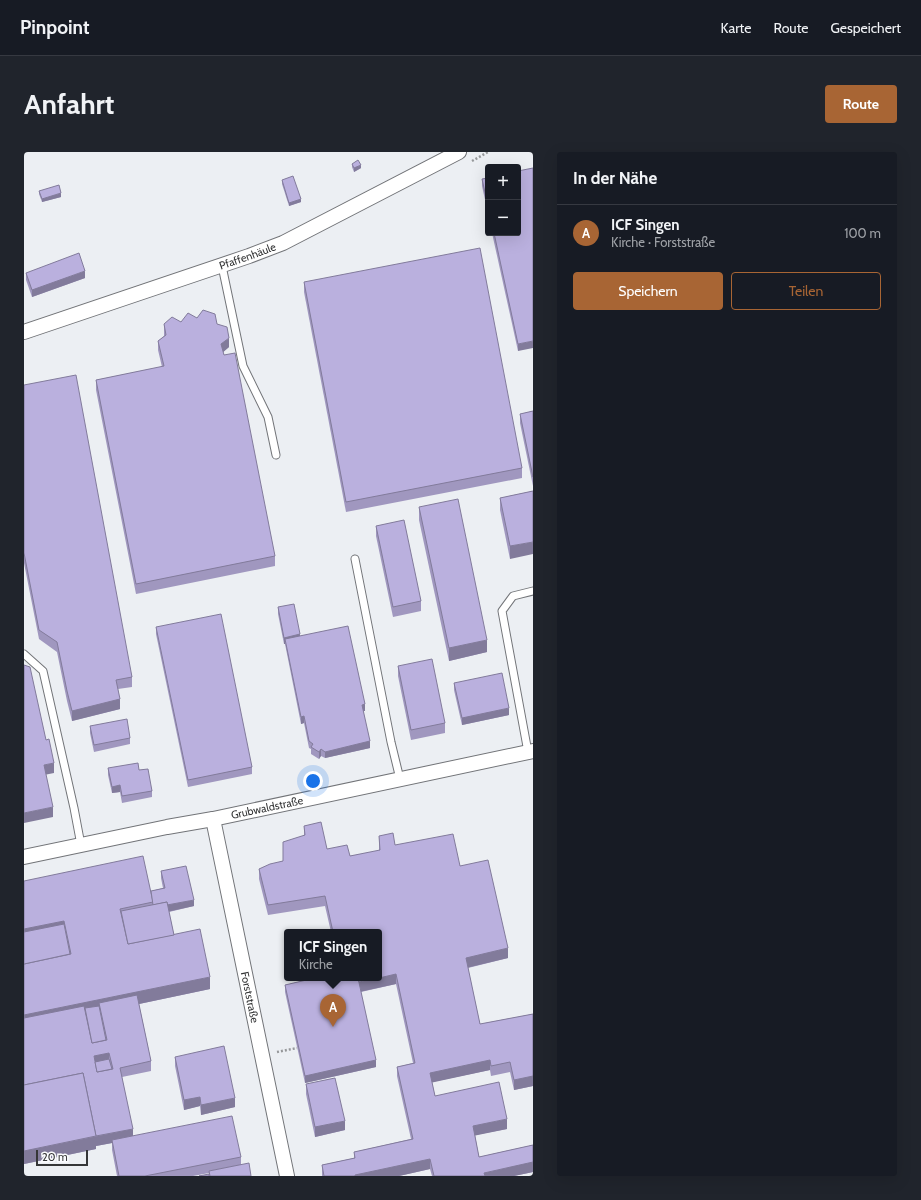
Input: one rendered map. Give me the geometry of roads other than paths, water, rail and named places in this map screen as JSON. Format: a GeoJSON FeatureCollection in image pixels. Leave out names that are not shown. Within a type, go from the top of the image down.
{"type":"FeatureCollection","features":[{"type":"Feature","properties":{"kind":"street","name":"Pfaffenhäule"},"geometry":{"type":"LineString","coordinates":[[24,332],[222,266],[283,243],[460,152]]}},
{"type":"Feature","properties":{"kind":"street","name":"Grubwaldstraße"},"geometry":{"type":"LineString","coordinates":[[24,857],[213,819],[530,751]]}},
{"type":"Feature","properties":{"kind":"street","name":"Forststraße"},"geometry":{"type":"LineString","coordinates":[[213,819],[287,1176]]}},
{"type":"Feature","properties":{"kind":"lane"},"geometry":{"type":"LineString","coordinates":[[222,266],[243,366],[268,417],[276,455]]}},
{"type":"Feature","properties":{"kind":"lane"},"geometry":{"type":"LineString","coordinates":[[355,559],[391,742],[400,779]]}},
{"type":"Feature","properties":{"kind":"lane"},"geometry":{"type":"LineString","coordinates":[[530,751],[502,611],[513,596],[533,591]]}},
{"type":"Feature","properties":{"kind":"lane"},"geometry":{"type":"LineString","coordinates":[[24,654],[43,671],[81,845]]}},
{"type":"Feature","properties":{"kind":"place","name":"ICF Singen"},"geometry":{"type":"Point","coordinates":[333,1027]}}]}
